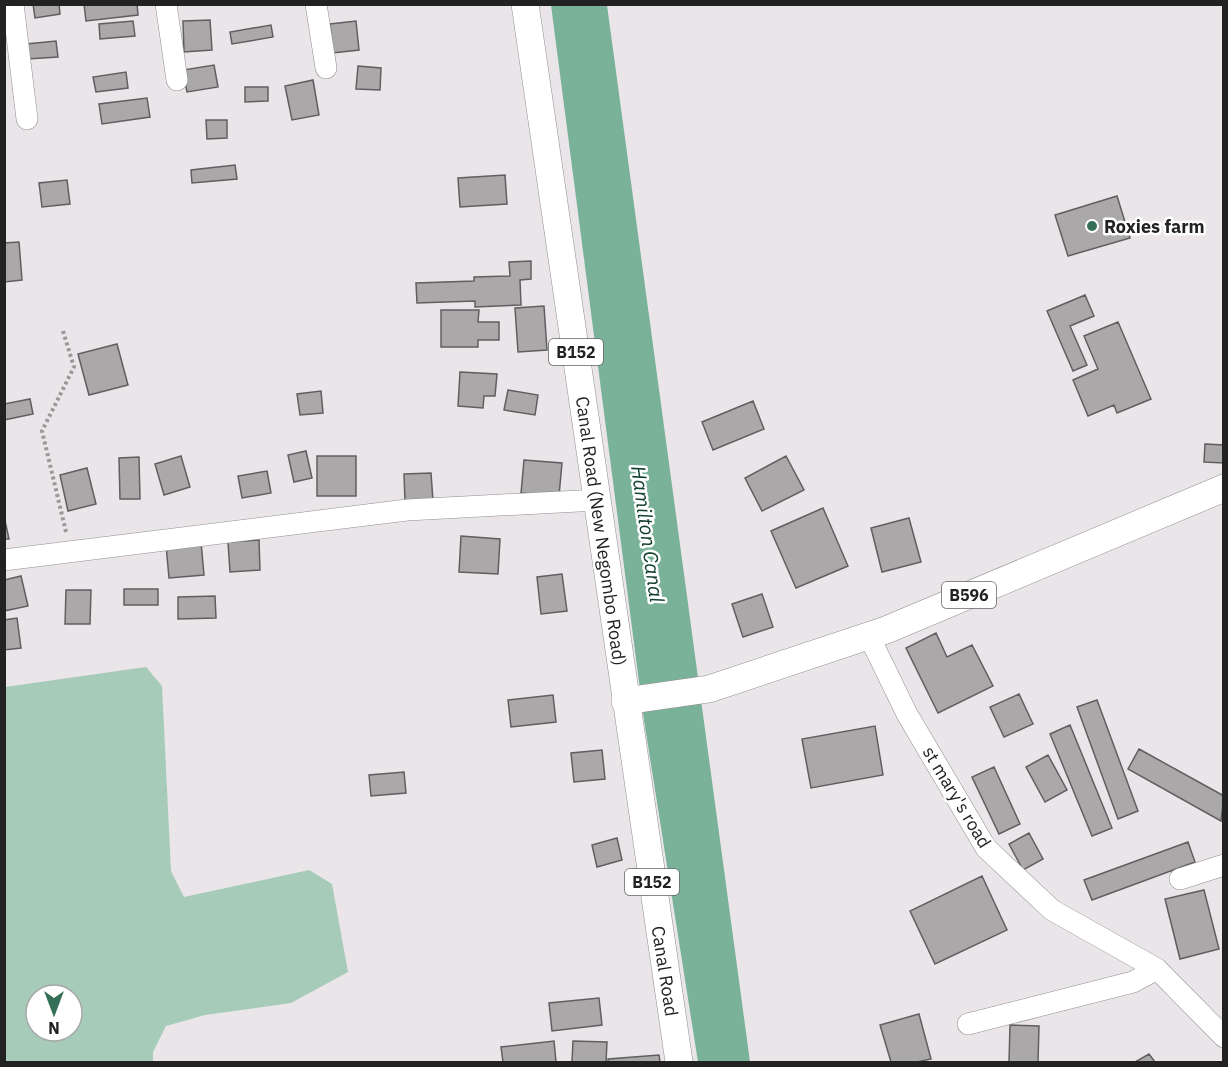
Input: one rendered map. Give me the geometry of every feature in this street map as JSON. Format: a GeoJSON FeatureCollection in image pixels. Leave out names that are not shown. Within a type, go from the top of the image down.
{"type":"FeatureCollection","features":[{"type":"Feature","properties":{"kind":"main road","name":"Canal Road (New Negombo Road)"},"geometry":{"type":"LineString","coordinates":[[525,4],[598,500],[625,701]]}},
{"type":"Feature","properties":{"kind":"main road","name":"B596"},"geometry":{"type":"LineString","coordinates":[[625,701],[709,689],[868,636],[1224,488]]}},
{"type":"Feature","properties":{"kind":"main road","name":"Canal Road"},"geometry":{"type":"LineString","coordinates":[[625,701],[679,1062]]}},
{"type":"Feature","properties":{"kind":"street"},"geometry":{"type":"LineString","coordinates":[[12,4],[27,119]]}},
{"type":"Feature","properties":{"kind":"street"},"geometry":{"type":"LineString","coordinates":[[166,4],[177,80]]}},
{"type":"Feature","properties":{"kind":"street"},"geometry":{"type":"LineString","coordinates":[[316,4],[326,68]]}},
{"type":"Feature","properties":{"kind":"street"},"geometry":{"type":"LineString","coordinates":[[4,560],[407,510],[598,500]]}},
{"type":"Feature","properties":{"kind":"street","name":"st mary's road"},"geometry":{"type":"LineString","coordinates":[[868,636],[907,714],[986,848],[1052,910],[1157,969],[1224,1037]]}},
{"type":"Feature","properties":{"kind":"street"},"geometry":{"type":"LineString","coordinates":[[1180,879],[1224,865]]}},
{"type":"Feature","properties":{"kind":"street"},"geometry":{"type":"LineString","coordinates":[[968,1024],[1133,982],[1157,969]]}},
{"type":"Feature","properties":{"kind":"path"},"geometry":{"type":"LineString","coordinates":[[63,331],[74,368],[42,431],[70,550]]}},
{"type":"Feature","properties":{"kind":"shaded area"},"geometry":{"type":"Polygon","coordinates":[[[146,667],[162,686],[171,871],[184,897],[309,870],[332,884],[348,972],[291,1003],[205,1015],[166,1026],[153,1052],[153,1062],[5,1062],[5,687],[146,667]]]}},
{"type":"Feature","properties":{"kind":"water","name":"Hamilton Canal"},"geometry":{"type":"Polygon","coordinates":[[[551,5],[607,5],[750,1062],[698,1062],[644,720],[551,5]]]}},
{"type":"Feature","properties":{"kind":"building"},"geometry":{"type":"Polygon","coordinates":[[[33,4],[59,4],[60,14],[35,18],[33,4]]]}},
{"type":"Feature","properties":{"kind":"building"},"geometry":{"type":"Polygon","coordinates":[[[84,4],[137,4],[138,15],[86,21],[84,4]]]}},
{"type":"Feature","properties":{"kind":"building"},"geometry":{"type":"Polygon","coordinates":[[[210,20],[212,50],[184,52],[183,21],[210,20]]]}},
{"type":"Feature","properties":{"kind":"building"},"geometry":{"type":"Polygon","coordinates":[[[133,21],[135,36],[100,39],[99,24],[133,21]]]}},
{"type":"Feature","properties":{"kind":"building"},"geometry":{"type":"Polygon","coordinates":[[[356,21],[359,50],[333,53],[330,24],[356,21]]]}},
{"type":"Feature","properties":{"kind":"building"},"geometry":{"type":"Polygon","coordinates":[[[271,25],[273,37],[232,44],[230,32],[271,25]]]}},
{"type":"Feature","properties":{"kind":"building"},"geometry":{"type":"Polygon","coordinates":[[[56,41],[58,57],[27,59],[26,44],[56,41]]]}},
{"type":"Feature","properties":{"kind":"building"},"geometry":{"type":"Polygon","coordinates":[[[214,65],[218,87],[187,92],[183,70],[214,65]]]}},
{"type":"Feature","properties":{"kind":"building"},"geometry":{"type":"Polygon","coordinates":[[[358,66],[381,68],[380,90],[356,89],[358,66]]]}},
{"type":"Feature","properties":{"kind":"building"},"geometry":{"type":"Polygon","coordinates":[[[126,72],[128,88],[96,92],[93,77],[126,72]]]}},
{"type":"Feature","properties":{"kind":"building"},"geometry":{"type":"Polygon","coordinates":[[[313,80],[319,115],[292,120],[285,86],[313,80]]]}},
{"type":"Feature","properties":{"kind":"building"},"geometry":{"type":"Polygon","coordinates":[[[245,87],[268,87],[268,101],[245,102],[245,87]]]}},
{"type":"Feature","properties":{"kind":"building"},"geometry":{"type":"Polygon","coordinates":[[[147,98],[150,117],[102,124],[99,104],[147,98]]]}},
{"type":"Feature","properties":{"kind":"building"},"geometry":{"type":"Polygon","coordinates":[[[206,120],[227,120],[227,138],[207,139],[206,120]]]}},
{"type":"Feature","properties":{"kind":"building"},"geometry":{"type":"Polygon","coordinates":[[[235,165],[237,179],[192,183],[191,170],[235,165]]]}},
{"type":"Feature","properties":{"kind":"building"},"geometry":{"type":"Polygon","coordinates":[[[505,175],[507,204],[460,207],[458,178],[505,175]]]}},
{"type":"Feature","properties":{"kind":"building"},"geometry":{"type":"Polygon","coordinates":[[[67,180],[70,204],[42,207],[39,183],[67,180]]]}},
{"type":"Feature","properties":{"kind":"building","name":"Roxies farm"},"geometry":{"type":"Polygon","coordinates":[[[1117,196],[1130,238],[1068,256],[1055,215],[1117,196]]]}},
{"type":"Feature","properties":{"kind":"building"},"geometry":{"type":"Polygon","coordinates":[[[19,242],[22,280],[4,282],[4,243],[19,242]]]}},
{"type":"Feature","properties":{"kind":"building"},"geometry":{"type":"Polygon","coordinates":[[[531,261],[531,279],[520,280],[521,305],[475,307],[475,301],[417,303],[416,283],[474,281],[474,277],[510,276],[509,262],[531,261]]]}},
{"type":"Feature","properties":{"kind":"building"},"geometry":{"type":"Polygon","coordinates":[[[1085,295],[1094,316],[1070,326],[1087,365],[1073,371],[1047,311],[1085,295]]]}},
{"type":"Feature","properties":{"kind":"building"},"geometry":{"type":"Polygon","coordinates":[[[544,306],[547,350],[518,352],[515,308],[544,306]]]}},
{"type":"Feature","properties":{"kind":"building"},"geometry":{"type":"Polygon","coordinates":[[[441,310],[479,310],[478,322],[499,322],[499,340],[478,340],[478,347],[441,347],[441,310]]]}},
{"type":"Feature","properties":{"kind":"building"},"geometry":{"type":"Polygon","coordinates":[[[1118,322],[1151,399],[1117,413],[1114,405],[1088,416],[1073,380],[1098,369],[1084,336],[1118,322]]]}},
{"type":"Feature","properties":{"kind":"building"},"geometry":{"type":"Polygon","coordinates":[[[117,344],[128,385],[89,395],[78,354],[117,344]]]}},
{"type":"Feature","properties":{"kind":"building"},"geometry":{"type":"Polygon","coordinates":[[[460,372],[497,374],[495,396],[484,396],[483,408],[458,406],[460,372]]]}},
{"type":"Feature","properties":{"kind":"building"},"geometry":{"type":"Polygon","coordinates":[[[508,390],[538,395],[535,415],[504,410],[508,390]]]}},
{"type":"Feature","properties":{"kind":"building"},"geometry":{"type":"Polygon","coordinates":[[[321,391],[323,413],[300,415],[297,394],[321,391]]]}},
{"type":"Feature","properties":{"kind":"building"},"geometry":{"type":"Polygon","coordinates":[[[30,399],[33,414],[4,420],[4,404],[30,399]]]}},
{"type":"Feature","properties":{"kind":"building"},"geometry":{"type":"Polygon","coordinates":[[[753,401],[764,429],[713,450],[702,422],[753,401]]]}},
{"type":"Feature","properties":{"kind":"building"},"geometry":{"type":"Polygon","coordinates":[[[1205,444],[1224,445],[1224,463],[1204,462],[1205,444]]]}},
{"type":"Feature","properties":{"kind":"building"},"geometry":{"type":"Polygon","coordinates":[[[306,451],[312,478],[294,482],[288,455],[306,451]]]}},
{"type":"Feature","properties":{"kind":"building"},"geometry":{"type":"Polygon","coordinates":[[[181,456],[190,487],[164,495],[155,464],[181,456]]]}},
{"type":"Feature","properties":{"kind":"building"},"geometry":{"type":"Polygon","coordinates":[[[317,456],[356,456],[356,496],[317,496],[317,456]]]}},
{"type":"Feature","properties":{"kind":"building"},"geometry":{"type":"Polygon","coordinates":[[[786,456],[804,490],[762,511],[745,478],[786,456]]]}},
{"type":"Feature","properties":{"kind":"building"},"geometry":{"type":"Polygon","coordinates":[[[139,457],[140,499],[120,499],[119,458],[139,457]]]}},
{"type":"Feature","properties":{"kind":"building"},"geometry":{"type":"Polygon","coordinates":[[[524,460],[562,463],[559,496],[521,493],[524,460]]]}},
{"type":"Feature","properties":{"kind":"building"},"geometry":{"type":"Polygon","coordinates":[[[87,468],[96,504],[68,511],[60,475],[87,468]]]}},
{"type":"Feature","properties":{"kind":"building"},"geometry":{"type":"Polygon","coordinates":[[[267,471],[271,493],[242,498],[238,476],[267,471]]]}},
{"type":"Feature","properties":{"kind":"building"},"geometry":{"type":"Polygon","coordinates":[[[431,473],[433,501],[405,502],[404,474],[431,473]]]}},
{"type":"Feature","properties":{"kind":"building"},"geometry":{"type":"Polygon","coordinates":[[[823,508],[848,566],[796,588],[771,531],[823,508]]]}},
{"type":"Feature","properties":{"kind":"building"},"geometry":{"type":"Polygon","coordinates":[[[4,516],[9,539],[4,539],[4,516]]]}},
{"type":"Feature","properties":{"kind":"building"},"geometry":{"type":"Polygon","coordinates":[[[909,518],[921,562],[882,572],[871,528],[909,518]]]}},
{"type":"Feature","properties":{"kind":"building"},"geometry":{"type":"Polygon","coordinates":[[[461,536],[500,539],[498,574],[459,572],[461,536]]]}},
{"type":"Feature","properties":{"kind":"building"},"geometry":{"type":"Polygon","coordinates":[[[259,540],[260,570],[230,572],[228,542],[259,540]]]}},
{"type":"Feature","properties":{"kind":"building"},"geometry":{"type":"Polygon","coordinates":[[[201,542],[204,575],[169,578],[166,545],[201,542]]]}},
{"type":"Feature","properties":{"kind":"building"},"geometry":{"type":"Polygon","coordinates":[[[562,574],[567,611],[541,614],[537,577],[562,574]]]}},
{"type":"Feature","properties":{"kind":"building"},"geometry":{"type":"Polygon","coordinates":[[[21,576],[28,606],[4,611],[4,580],[21,576]]]}},
{"type":"Feature","properties":{"kind":"building"},"geometry":{"type":"Polygon","coordinates":[[[124,589],[158,589],[158,605],[124,605],[124,589]]]}},
{"type":"Feature","properties":{"kind":"building"},"geometry":{"type":"Polygon","coordinates":[[[66,590],[91,590],[90,624],[65,624],[66,590]]]}},
{"type":"Feature","properties":{"kind":"building"},"geometry":{"type":"Polygon","coordinates":[[[762,594],[773,627],[743,637],[732,604],[762,594]]]}},
{"type":"Feature","properties":{"kind":"building"},"geometry":{"type":"Polygon","coordinates":[[[215,596],[216,618],[178,619],[178,597],[215,596]]]}},
{"type":"Feature","properties":{"kind":"building"},"geometry":{"type":"Polygon","coordinates":[[[17,618],[21,648],[4,650],[4,620],[17,618]]]}},
{"type":"Feature","properties":{"kind":"building"},"geometry":{"type":"Polygon","coordinates":[[[936,633],[947,657],[972,645],[993,686],[938,713],[906,648],[936,633]]]}},
{"type":"Feature","properties":{"kind":"building"},"geometry":{"type":"Polygon","coordinates":[[[1019,694],[1033,724],[1004,737],[990,707],[1019,694]]]}},
{"type":"Feature","properties":{"kind":"building"},"geometry":{"type":"Polygon","coordinates":[[[553,695],[556,722],[511,727],[508,700],[553,695]]]}},
{"type":"Feature","properties":{"kind":"building"},"geometry":{"type":"Polygon","coordinates":[[[1097,700],[1138,811],[1118,819],[1077,707],[1097,700]]]}},
{"type":"Feature","properties":{"kind":"building"},"geometry":{"type":"Polygon","coordinates":[[[1070,725],[1112,828],[1092,836],[1050,734],[1070,725]]]}},
{"type":"Feature","properties":{"kind":"building"},"geometry":{"type":"Polygon","coordinates":[[[875,726],[883,775],[811,788],[802,739],[875,726]]]}},
{"type":"Feature","properties":{"kind":"building"},"geometry":{"type":"Polygon","coordinates":[[[1139,749],[1224,796],[1221,821],[1128,769],[1139,749]]]}},
{"type":"Feature","properties":{"kind":"building"},"geometry":{"type":"Polygon","coordinates":[[[602,750],[605,779],[574,782],[571,753],[602,750]]]}},
{"type":"Feature","properties":{"kind":"building"},"geometry":{"type":"Polygon","coordinates":[[[1048,755],[1067,790],[1045,802],[1026,767],[1048,755]]]}},
{"type":"Feature","properties":{"kind":"building"},"geometry":{"type":"Polygon","coordinates":[[[994,767],[1020,824],[999,834],[972,777],[994,767]]]}},
{"type":"Feature","properties":{"kind":"building"},"geometry":{"type":"Polygon","coordinates":[[[404,772],[406,793],[371,796],[369,775],[404,772]]]}},
{"type":"Feature","properties":{"kind":"building"},"geometry":{"type":"Polygon","coordinates":[[[1029,833],[1043,859],[1023,870],[1009,844],[1029,833]]]}},
{"type":"Feature","properties":{"kind":"building"},"geometry":{"type":"Polygon","coordinates":[[[617,838],[622,860],[597,867],[592,845],[617,838]]]}},
{"type":"Feature","properties":{"kind":"building"},"geometry":{"type":"Polygon","coordinates":[[[1188,842],[1195,862],[1092,900],[1084,880],[1188,842]]]}},
{"type":"Feature","properties":{"kind":"building"},"geometry":{"type":"Polygon","coordinates":[[[982,876],[1007,930],[935,964],[910,911],[982,876]]]}},
{"type":"Feature","properties":{"kind":"building"},"geometry":{"type":"Polygon","coordinates":[[[1204,890],[1219,949],[1180,959],[1165,899],[1204,890]]]}},
{"type":"Feature","properties":{"kind":"building"},"geometry":{"type":"Polygon","coordinates":[[[599,998],[602,1025],[552,1031],[549,1003],[599,998]]]}},
{"type":"Feature","properties":{"kind":"building"},"geometry":{"type":"Polygon","coordinates":[[[919,1014],[931,1059],[917,1062],[891,1062],[880,1025],[919,1014]]]}},
{"type":"Feature","properties":{"kind":"building"},"geometry":{"type":"Polygon","coordinates":[[[1010,1025],[1039,1026],[1038,1062],[1009,1062],[1010,1025]]]}},
{"type":"Feature","properties":{"kind":"building"},"geometry":{"type":"Polygon","coordinates":[[[554,1041],[556,1062],[503,1062],[501,1047],[554,1041]]]}},
{"type":"Feature","properties":{"kind":"building"},"geometry":{"type":"Polygon","coordinates":[[[573,1041],[607,1042],[606,1062],[572,1062],[573,1041]]]}},
{"type":"Feature","properties":{"kind":"building"},"geometry":{"type":"Polygon","coordinates":[[[1149,1054],[1155,1062],[1135,1062],[1149,1054]]]}},
{"type":"Feature","properties":{"kind":"building"},"geometry":{"type":"Polygon","coordinates":[[[659,1055],[660,1062],[608,1062],[608,1059],[659,1055]]]}},
{"type":"Feature","properties":{"kind":"place","name":"Roxies farm"},"geometry":{"type":"Point","coordinates":[1092,226]}}]}
